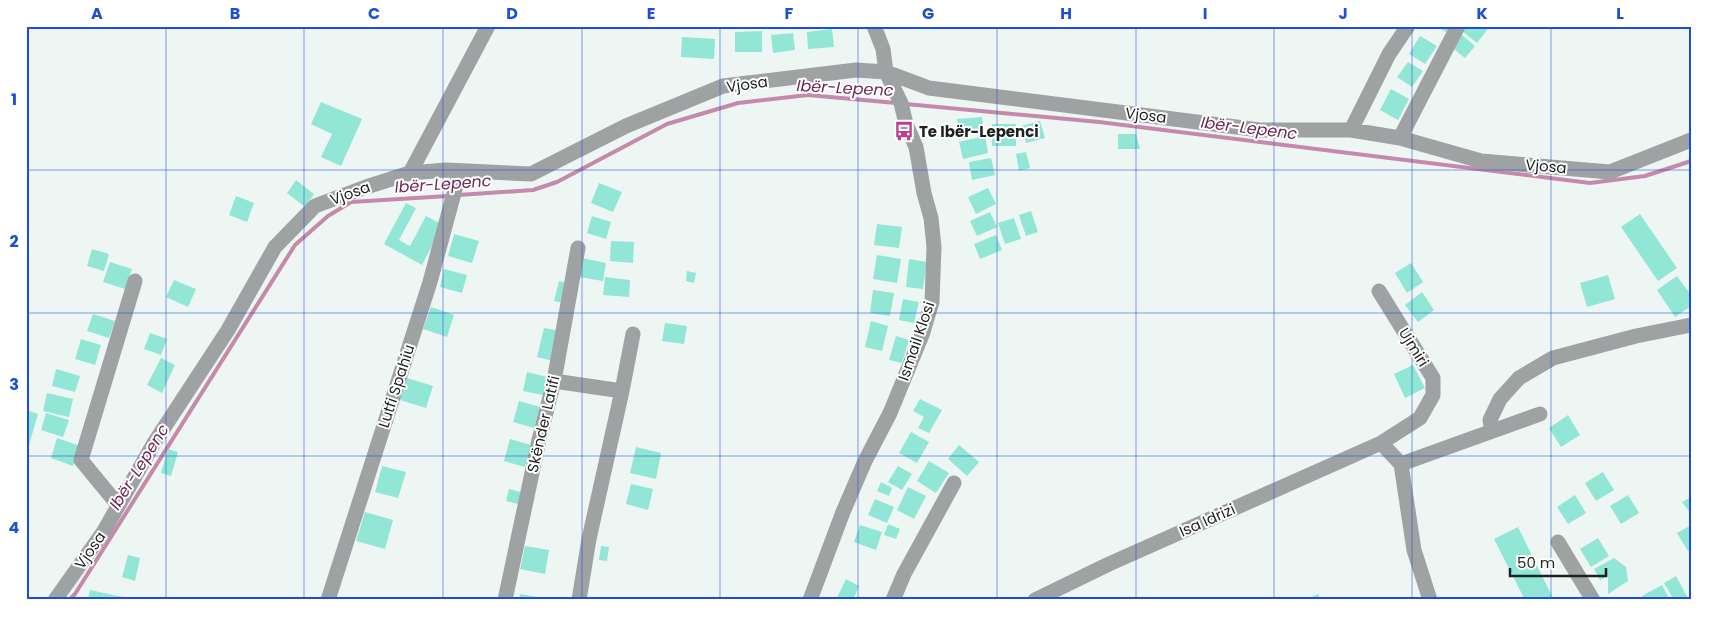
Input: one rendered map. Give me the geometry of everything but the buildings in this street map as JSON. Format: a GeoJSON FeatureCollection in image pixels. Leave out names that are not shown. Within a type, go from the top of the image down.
{"type":"FeatureCollection","features":[{"type":"Feature","properties":{"kind":"street"},"geometry":{"type":"LineString","coordinates":[[410,173],[488,26]]}},
{"type":"Feature","properties":{"kind":"street","name":"Ismail Klosi"},"geometry":{"type":"LineString","coordinates":[[810,600],[862,469],[890,413],[922,335],[932,302],[934,247],[931,218],[924,193],[916,147],[906,124],[901,104],[886,72],[883,49],[874,26]]}},
{"type":"Feature","properties":{"kind":"street"},"geometry":{"type":"LineString","coordinates":[[1351,130],[1389,54],[1408,26]]}},
{"type":"Feature","properties":{"kind":"street"},"geometry":{"type":"LineString","coordinates":[[1400,138],[1458,26]]}},
{"type":"Feature","properties":{"kind":"street","name":"Vjosa"},"geometry":{"type":"LineString","coordinates":[[55,600],[104,531],[154,443],[228,330],[275,247],[315,206],[410,173],[446,170],[531,174],[626,126],[723,86],[856,70],[886,72],[930,88],[1260,130],[1351,130],[1400,138],[1481,161],[1610,172],[1691,140]]}},
{"type":"Feature","properties":{"kind":"street","name":"Lutfi Spahiu"},"geometry":{"type":"LineString","coordinates":[[328,600],[430,282],[460,171]]}},
{"type":"Feature","properties":{"kind":"street","name":"Skënder Latifi"},"geometry":{"type":"LineString","coordinates":[[505,600],[539,440],[554,381],[578,248]]}},
{"type":"Feature","properties":{"kind":"street"},"geometry":{"type":"LineString","coordinates":[[118,505],[81,460],[135,281]]}},
{"type":"Feature","properties":{"kind":"street","name":"Ujmiri"},"geometry":{"type":"LineString","coordinates":[[1379,291],[1433,378],[1433,395],[1420,418],[1381,443]]}},
{"type":"Feature","properties":{"kind":"street"},"geometry":{"type":"LineString","coordinates":[[1492,431],[1490,420],[1500,399],[1519,378],[1553,358],[1636,336],[1691,325]]}},
{"type":"Feature","properties":{"kind":"street"},"geometry":{"type":"LineString","coordinates":[[578,600],[589,539],[633,334]]}},
{"type":"Feature","properties":{"kind":"street"},"geometry":{"type":"LineString","coordinates":[[554,381],[622,391]]}},
{"type":"Feature","properties":{"kind":"street"},"geometry":{"type":"LineString","coordinates":[[1401,464],[1540,414]]}},
{"type":"Feature","properties":{"kind":"street"},"geometry":{"type":"LineString","coordinates":[[1381,443],[1401,464],[1414,550],[1430,600]]}},
{"type":"Feature","properties":{"kind":"street","name":"Isa Idrizi"},"geometry":{"type":"LineString","coordinates":[[1035,600],[1109,564],[1381,443]]}},
{"type":"Feature","properties":{"kind":"street"},"geometry":{"type":"LineString","coordinates":[[893,600],[904,574],[954,483]]}},
{"type":"Feature","properties":{"kind":"street"},"geometry":{"type":"LineString","coordinates":[[1558,542],[1593,600]]}},
{"type":"Feature","properties":{"kind":"waterway","name":"Ibër-Lepenc"},"geometry":{"type":"LineString","coordinates":[[458,195],[533,190],[557,182],[667,124],[738,103],[808,95],[896,103]]}},
{"type":"Feature","properties":{"kind":"waterway","name":"Ibër-Lepenc"},"geometry":{"type":"LineString","coordinates":[[906,104],[1099,122],[1590,183],[1645,176],[1691,161]]}},
{"type":"Feature","properties":{"kind":"waterway","name":"Ibër-Lepenc"},"geometry":{"type":"LineString","coordinates":[[69,600],[75,594],[295,245],[328,216],[351,202],[448,196]]}},
{"type":"Feature","properties":{"kind":"place","name":"Te Ibër-Lepenci"},"geometry":{"type":"Point","coordinates":[904,131]}}]}
